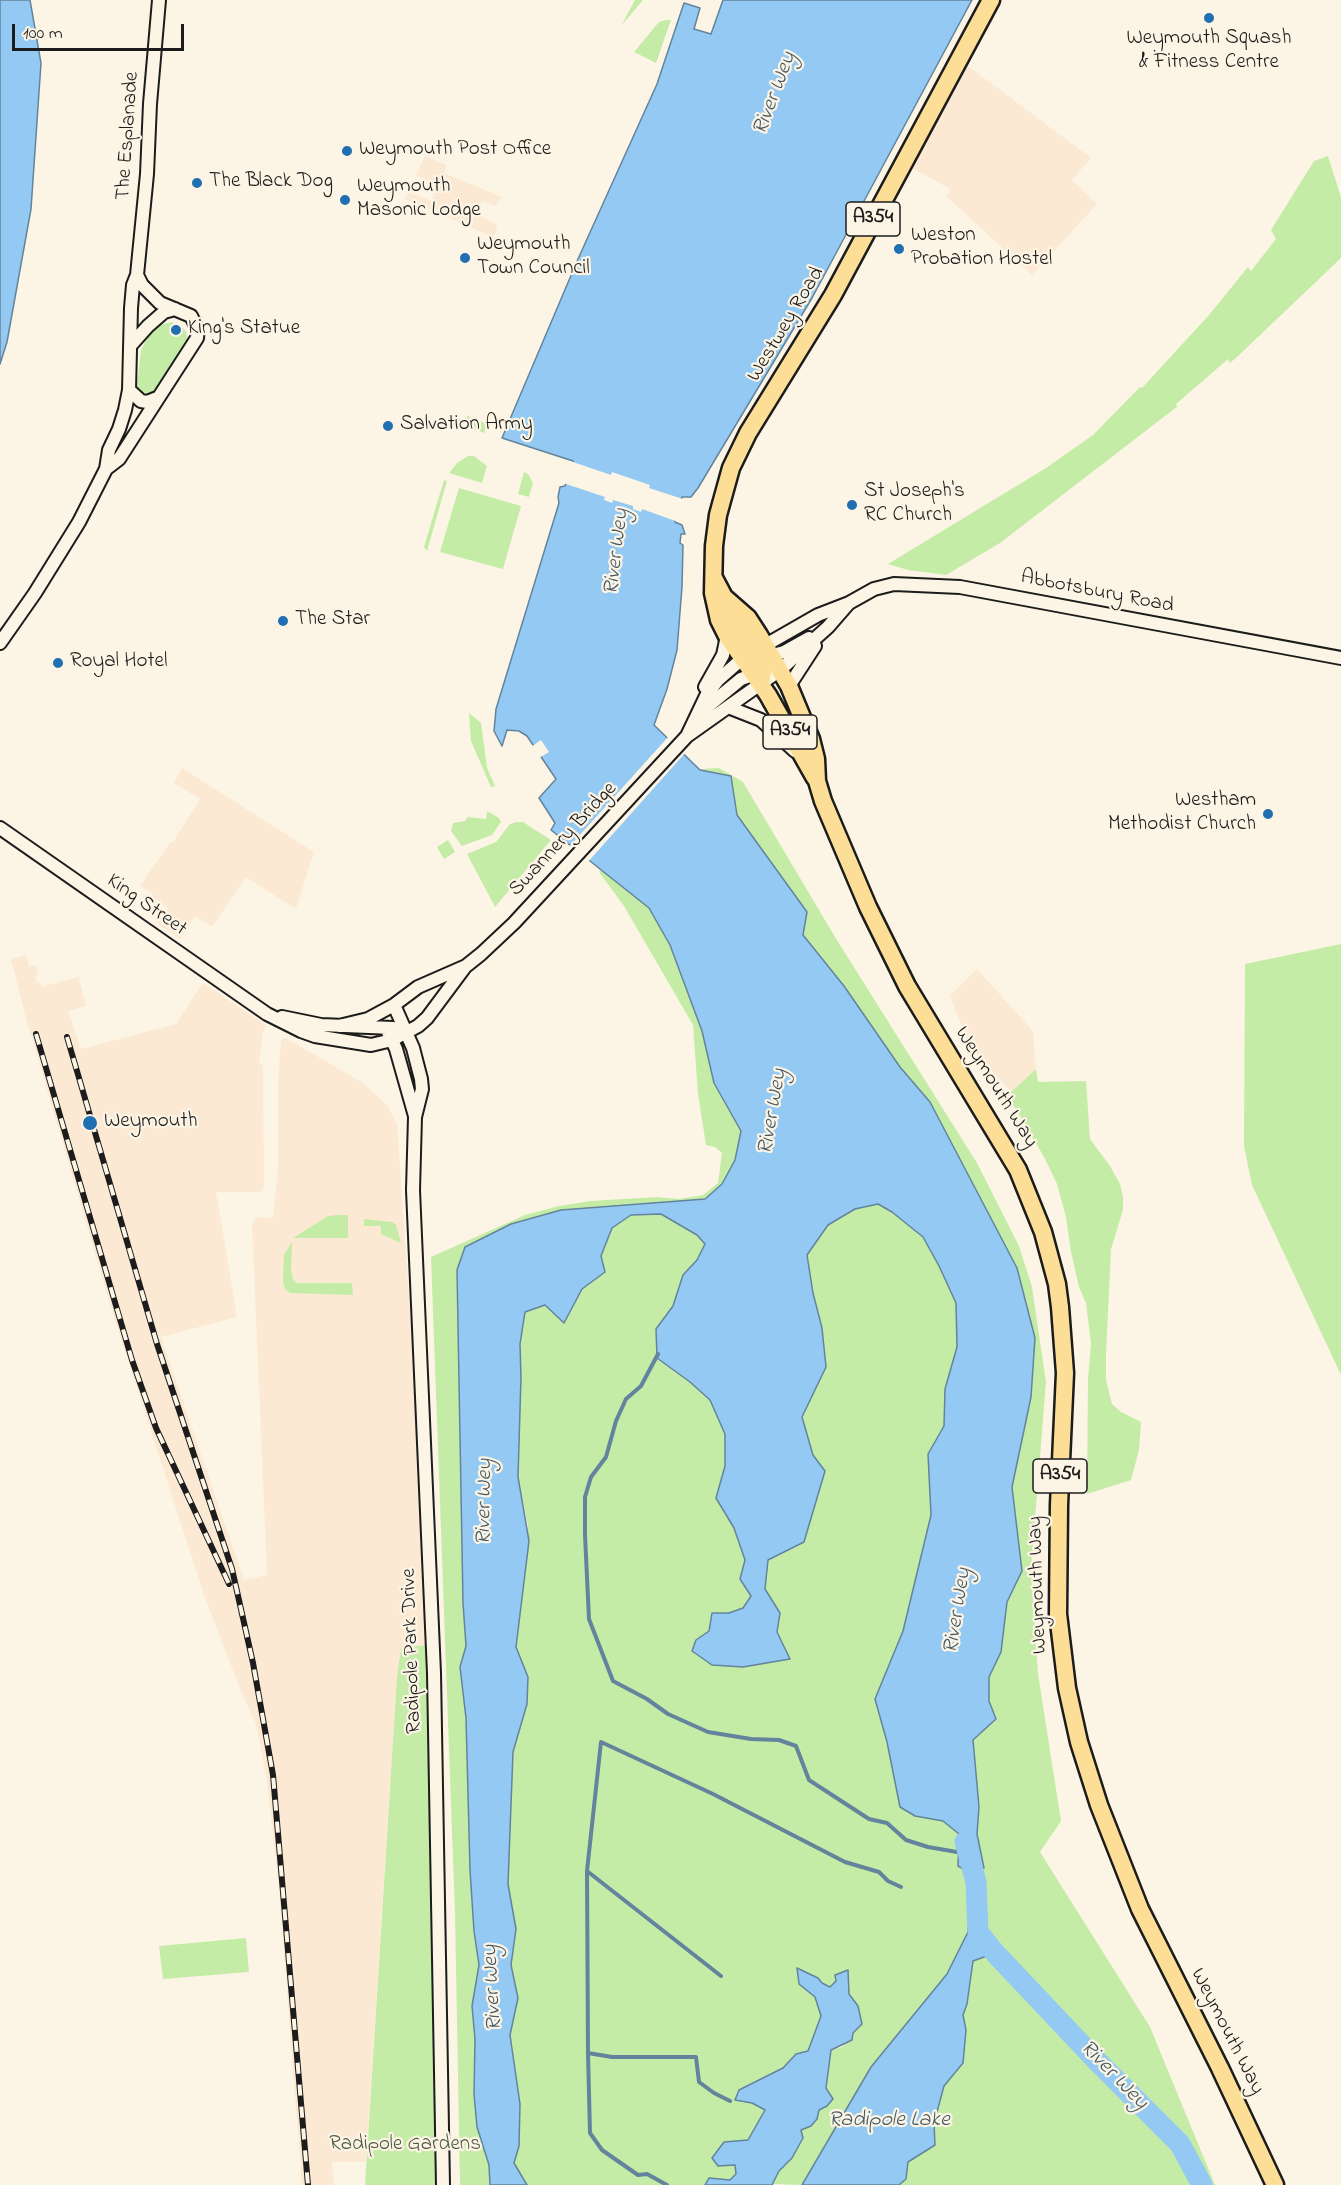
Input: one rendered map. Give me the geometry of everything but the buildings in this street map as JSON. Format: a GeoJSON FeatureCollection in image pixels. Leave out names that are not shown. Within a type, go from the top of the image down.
{"type":"FeatureCollection","features":[{"type":"Feature","properties":{"kind":"highway","name":"Westwey Road"},"geometry":{"type":"LineString","coordinates":[[767,667],[727,636],[715,607],[714,546],[725,486],[748,433],[838,286],[991,0]]}},
{"type":"Feature","properties":{"kind":"highway","name":"Weymouth Way"},"geometry":{"type":"LineString","coordinates":[[714,578],[724,597],[748,618],[804,760],[817,781],[842,850],[907,986],[1018,1170],[1043,1232],[1060,1307],[1065,1372],[1059,1504],[1058,1614],[1067,1688],[1079,1743],[1099,1805],[1140,1909],[1220,2068],[1275,2185]]}},
{"type":"Feature","properties":{"kind":"highway","name":"Weymouth Way"},"geometry":{"type":"LineString","coordinates":[[767,667],[811,739],[816,759],[817,781]]}},
{"type":"Feature","properties":{"kind":"street","name":"The Esplanade"},"geometry":{"type":"LineString","coordinates":[[0,643],[35,593],[79,522],[106,469],[109,450],[119,429],[129,390],[132,297],[137,274],[159,0]]}},
{"type":"Feature","properties":{"kind":"street","name":"The Esplanade"},"geometry":{"type":"LineString","coordinates":[[106,469],[119,459],[197,338],[198,330],[191,316],[160,303],[152,297],[142,285],[137,274]]}},
{"type":"Feature","properties":{"kind":"street"},"geometry":{"type":"LineString","coordinates":[[131,345],[164,312],[176,309]]}},
{"type":"Feature","properties":{"kind":"street"},"geometry":{"type":"LineString","coordinates":[[129,390],[141,401],[147,402],[157,398]]}},
{"type":"Feature","properties":{"kind":"street","name":"Abbotsbury Road"},"geometry":{"type":"LineString","coordinates":[[767,667],[818,615],[849,603],[874,589],[894,584],[960,587],[1341,658]]}},
{"type":"Feature","properties":{"kind":"street","name":"Abbotsbury Road"},"geometry":{"type":"LineString","coordinates":[[767,667],[828,627],[849,603]]}},
{"type":"Feature","properties":{"kind":"street"},"geometry":{"type":"LineString","coordinates":[[693,726],[741,679],[767,667],[828,627]]}},
{"type":"Feature","properties":{"kind":"street"},"geometry":{"type":"LineString","coordinates":[[693,726],[706,684],[723,655],[727,636]]}},
{"type":"Feature","properties":{"kind":"street","name":"Swannery Bridge"},"geometry":{"type":"LineString","coordinates":[[378,1014],[418,987],[465,966],[499,939],[693,726],[728,706],[767,667]]}},
{"type":"Feature","properties":{"kind":"street","name":"Swannery Bridge"},"geometry":{"type":"LineString","coordinates":[[693,726],[707,694],[718,680],[767,667]]}},
{"type":"Feature","properties":{"kind":"street"},"geometry":{"type":"LineString","coordinates":[[728,706],[761,720],[804,760]]}},
{"type":"Feature","properties":{"kind":"street","name":"King Street"},"geometry":{"type":"LineString","coordinates":[[0,828],[269,1015],[301,1031],[329,1040],[371,1046],[392,1040]]}},
{"type":"Feature","properties":{"kind":"street","name":"Swannery Bridge"},"geometry":{"type":"LineString","coordinates":[[392,1040],[407,1033],[428,1018],[465,966]]}},
{"type":"Feature","properties":{"kind":"street"},"geometry":{"type":"LineString","coordinates":[[394,1005],[407,1033],[421,1079],[422,1089],[415,1117]]}},
{"type":"Feature","properties":{"kind":"street"},"geometry":{"type":"LineString","coordinates":[[378,1014],[392,1040],[415,1117]]}},
{"type":"Feature","properties":{"kind":"street","name":"King Street"},"geometry":{"type":"LineString","coordinates":[[339,1026],[363,1022],[378,1014]]}},
{"type":"Feature","properties":{"kind":"street","name":"King Street"},"geometry":{"type":"LineString","coordinates":[[269,1015],[321,1025],[386,1028],[407,1033]]}},
{"type":"Feature","properties":{"kind":"street","name":"Radipole Park Drive"},"geometry":{"type":"LineString","coordinates":[[415,1117],[413,1190],[434,1685],[442,2185]]}},
{"type":"Feature","properties":{"kind":"shaded area"},"geometry":{"type":"Polygon","coordinates":[[[968,66],[1091,158],[1072,180],[1097,204],[1032,275],[947,197],[950,189],[912,168],[968,66]]]}},
{"type":"Feature","properties":{"kind":"shaded area"},"geometry":{"type":"Polygon","coordinates":[[[425,156],[447,165],[444,173],[502,197],[495,206],[482,201],[476,214],[496,224],[497,229],[493,237],[405,199],[408,192],[432,201],[438,185],[416,175],[425,156]]]}},
{"type":"Feature","properties":{"kind":"shaded area"},"geometry":{"type":"Polygon","coordinates":[[[182,768],[314,852],[296,909],[246,877],[212,927],[195,916],[180,939],[157,923],[168,908],[140,886],[171,841],[173,842],[200,799],[174,783],[182,768]]]}},
{"type":"Feature","properties":{"kind":"shaded area"},"geometry":{"type":"Polygon","coordinates":[[[26,955],[29,966],[36,965],[38,975],[35,976],[42,987],[80,976],[86,1006],[68,1011],[81,1049],[176,1024],[203,983],[266,1025],[259,1064],[263,1065],[264,1187],[260,1192],[216,1192],[237,1317],[161,1337],[244,1580],[267,1575],[252,1224],[257,1217],[273,1218],[278,1169],[278,1080],[281,1042],[284,1037],[363,1083],[388,1106],[397,1124],[433,1644],[401,1648],[397,1677],[366,2162],[332,2162],[334,2185],[302,2185],[279,1888],[267,1781],[256,1724],[204,1595],[109,1301],[26,1018],[11,959],[26,955]]]}},
{"type":"Feature","properties":{"kind":"shaded area"},"geometry":{"type":"Polygon","coordinates":[[[977,969],[1033,1031],[1036,1069],[1011,1092],[970,1047],[950,996],[977,969]]]}},
{"type":"Feature","properties":{"kind":"green space"},"geometry":{"type":"Polygon","coordinates":[[[635,0],[643,0],[621,26],[635,0]]]}},
{"type":"Feature","properties":{"kind":"green space"},"geometry":{"type":"Polygon","coordinates":[[[671,20],[656,63],[634,52],[659,22],[671,20]]]}},
{"type":"Feature","properties":{"kind":"green space"},"geometry":{"type":"Polygon","coordinates":[[[1328,156],[1341,197],[1341,258],[1238,356],[1230,363],[1228,359],[1175,405],[1178,406],[1000,543],[946,575],[908,570],[888,564],[1046,468],[1093,435],[1140,387],[1142,388],[1209,315],[1248,267],[1251,271],[1276,239],[1271,230],[1314,161],[1328,156]]]}},
{"type":"Feature","properties":{"kind":"green space"},"geometry":{"type":"Polygon","coordinates":[[[171,322],[180,325],[186,331],[188,342],[159,389],[154,394],[143,393],[137,387],[141,350],[153,327],[171,322]]]}},
{"type":"Feature","properties":{"kind":"green space"},"geometry":{"type":"Polygon","coordinates":[[[467,416],[487,424],[484,433],[467,426],[465,422],[467,416]]]}},
{"type":"Feature","properties":{"kind":"green space"},"geometry":{"type":"Polygon","coordinates":[[[468,456],[474,456],[487,466],[482,483],[449,473],[457,463],[468,456]]]}},
{"type":"Feature","properties":{"kind":"green space"},"geometry":{"type":"Polygon","coordinates":[[[524,472],[528,474],[533,483],[529,497],[518,494],[524,472]]]}},
{"type":"Feature","properties":{"kind":"green space"},"geometry":{"type":"Polygon","coordinates":[[[444,480],[447,481],[427,551],[424,547],[444,480]]]}},
{"type":"Feature","properties":{"kind":"green space"},"geometry":{"type":"Polygon","coordinates":[[[459,488],[521,506],[503,569],[440,552],[459,488]]]}},
{"type":"Feature","properties":{"kind":"green space"},"geometry":{"type":"Polygon","coordinates":[[[469,713],[481,723],[487,768],[495,786],[491,787],[471,741],[469,713]]]}},
{"type":"Feature","properties":{"kind":"green space"},"geometry":{"type":"Polygon","coordinates":[[[719,768],[743,782],[835,937],[977,1163],[1019,1246],[1032,1287],[1046,1382],[1031,1568],[1038,1674],[1061,1821],[1040,1852],[1150,2027],[1215,2185],[899,2185],[906,2179],[908,2162],[935,2145],[934,2123],[944,2086],[963,2063],[966,2030],[963,2015],[967,2004],[973,1961],[994,1953],[985,1926],[982,1881],[971,1883],[968,1932],[947,1974],[871,2067],[802,2185],[772,2184],[779,2171],[792,2158],[803,2138],[800,2130],[817,2119],[819,2110],[827,2106],[826,2089],[831,2050],[842,2047],[862,2024],[858,2006],[849,1994],[848,1970],[830,1987],[818,1978],[797,1968],[799,1984],[815,1997],[821,2016],[808,2051],[796,2054],[783,2068],[739,2090],[736,2100],[752,2103],[766,2110],[748,2140],[724,2142],[735,2164],[736,2174],[730,2180],[709,2178],[705,2185],[527,2185],[514,2163],[519,2146],[510,2035],[518,1998],[511,1965],[516,1929],[508,1884],[513,1752],[527,1704],[528,1677],[516,1647],[528,1526],[518,1477],[520,1344],[525,1312],[545,1305],[564,1323],[582,1289],[605,1272],[601,1256],[612,1228],[631,1215],[661,1214],[697,1235],[706,1244],[697,1260],[683,1275],[673,1307],[657,1329],[657,1357],[710,1400],[725,1434],[725,1466],[716,1498],[734,1528],[745,1560],[741,1579],[751,1596],[743,1608],[729,1613],[712,1613],[790,1658],[777,1632],[780,1613],[765,1589],[768,1560],[804,1541],[824,1471],[813,1455],[802,1417],[826,1367],[822,1328],[807,1255],[828,1225],[855,1209],[878,1204],[892,1212],[923,1237],[939,1266],[956,1303],[957,1347],[945,1389],[944,1426],[928,1454],[931,1515],[903,1631],[875,1699],[887,1742],[915,1816],[943,1821],[959,1834],[984,1868],[977,1834],[979,1807],[973,1740],[996,1719],[989,1701],[989,1677],[1001,1652],[1007,1602],[1022,1571],[1012,1487],[1031,1397],[930,1102],[900,1067],[844,986],[803,935],[807,912],[737,815],[731,776],[602,871],[649,908],[670,945],[702,1031],[714,1083],[741,1131],[735,1160],[722,1184],[704,1199],[561,1210],[511,1224],[465,1247],[457,1270],[463,1603],[466,1646],[460,1667],[466,1718],[470,1870],[479,1965],[472,2006],[475,2039],[474,2094],[477,2127],[489,2165],[490,2185],[460,2185],[455,1913],[431,1257],[525,1215],[559,1206],[590,1201],[657,1197],[679,1199],[703,1195],[718,1183],[722,1153],[715,1147],[706,1145],[698,1094],[693,1025],[624,906],[599,872],[700,769],[719,768]]]}},
{"type":"Feature","properties":{"kind":"green space"},"geometry":{"type":"Polygon","coordinates":[[[487,811],[499,818],[501,822],[492,835],[462,846],[451,831],[453,823],[465,821],[468,817],[486,819],[487,811]]]}},
{"type":"Feature","properties":{"kind":"green space"},"geometry":{"type":"Polygon","coordinates":[[[523,822],[551,840],[495,907],[467,854],[496,842],[510,824],[523,822]]]}},
{"type":"Feature","properties":{"kind":"green space"},"geometry":{"type":"Polygon","coordinates":[[[448,840],[455,852],[444,859],[437,847],[448,840]]]}},
{"type":"Feature","properties":{"kind":"green space"},"geometry":{"type":"Polygon","coordinates":[[[1341,944],[1341,1375],[1252,1185],[1244,1146],[1245,964],[1341,944]]]}},
{"type":"Feature","properties":{"kind":"green space"},"geometry":{"type":"Polygon","coordinates":[[[1036,1069],[1038,1082],[1086,1081],[1090,1139],[1110,1166],[1120,1184],[1123,1197],[1123,1210],[1111,1249],[1106,1380],[1112,1404],[1121,1412],[1141,1422],[1139,1450],[1131,1480],[1087,1494],[1088,1379],[1091,1344],[1086,1303],[1079,1287],[1066,1217],[1057,1184],[1010,1099],[1011,1092],[1036,1069]]]}},
{"type":"Feature","properties":{"kind":"green space"},"geometry":{"type":"Polygon","coordinates":[[[348,1215],[348,1238],[293,1238],[328,1216],[348,1215]]]}},
{"type":"Feature","properties":{"kind":"green space"},"geometry":{"type":"Polygon","coordinates":[[[364,1219],[392,1222],[396,1225],[401,1243],[381,1234],[381,1226],[364,1226],[364,1219]]]}},
{"type":"Feature","properties":{"kind":"green space"},"geometry":{"type":"Polygon","coordinates":[[[292,1242],[291,1271],[297,1283],[352,1283],[353,1295],[290,1293],[285,1289],[284,1255],[292,1242]]]}},
{"type":"Feature","properties":{"kind":"green space","name":"Radipole Gardens"},"geometry":{"type":"Polygon","coordinates":[[[433,1644],[443,2185],[365,2185],[397,1677],[401,1648],[433,1644]]]}},
{"type":"Feature","properties":{"kind":"green space"},"geometry":{"type":"Polygon","coordinates":[[[246,1938],[249,1972],[163,1979],[159,1946],[246,1938]]]}},
{"type":"Feature","properties":{"kind":"water"},"geometry":{"type":"Polygon","coordinates":[[[0,0],[30,0],[41,63],[31,209],[7,342],[0,364],[0,0]]]}},
{"type":"Feature","properties":{"kind":"water"},"geometry":{"type":"Polygon","coordinates":[[[723,0],[972,0],[812,298],[698,488],[691,497],[682,497],[675,522],[682,525],[685,534],[681,534],[680,543],[683,545],[682,587],[677,650],[667,689],[654,725],[700,770],[731,776],[737,815],[807,912],[803,935],[844,986],[900,1067],[930,1102],[1017,1268],[1035,1338],[1031,1397],[1012,1487],[1022,1571],[1007,1602],[1001,1652],[989,1677],[989,1701],[996,1719],[973,1740],[979,1807],[977,1834],[984,1868],[967,1871],[958,1866],[959,1834],[943,1821],[915,1816],[900,1807],[887,1742],[875,1699],[903,1631],[931,1515],[928,1454],[944,1426],[945,1389],[957,1347],[956,1303],[923,1237],[892,1212],[878,1204],[855,1209],[828,1225],[807,1255],[822,1328],[826,1367],[802,1417],[813,1455],[825,1471],[804,1542],[768,1560],[765,1589],[780,1613],[777,1632],[790,1659],[743,1667],[712,1665],[692,1651],[696,1640],[709,1631],[712,1613],[729,1613],[743,1608],[751,1596],[740,1579],[745,1560],[734,1528],[716,1498],[725,1466],[725,1434],[710,1400],[657,1358],[656,1329],[673,1306],[683,1275],[697,1260],[705,1244],[697,1235],[661,1214],[631,1215],[612,1228],[601,1256],[605,1272],[582,1289],[564,1323],[545,1305],[525,1312],[520,1344],[518,1477],[529,1541],[516,1647],[528,1677],[527,1704],[513,1752],[508,1884],[516,1929],[511,1965],[518,1998],[510,2035],[520,2104],[519,2146],[514,2163],[527,2185],[490,2185],[489,2165],[477,2127],[474,2094],[475,2039],[472,2006],[479,1965],[470,1870],[466,1718],[460,1667],[466,1646],[463,1603],[457,1270],[465,1247],[511,1224],[561,1210],[705,1199],[722,1184],[735,1160],[741,1131],[714,1083],[702,1031],[670,945],[649,908],[551,830],[555,823],[539,798],[556,779],[527,736],[519,731],[507,730],[502,746],[494,731],[496,709],[559,503],[560,487],[565,486],[573,461],[502,438],[578,259],[657,84],[684,3],[700,8],[694,29],[711,34],[723,0]]]}},
{"type":"Feature","properties":{"kind":"water","name":"Radipole Lake"},"geometry":{"type":"Polygon","coordinates":[[[982,1881],[985,1926],[995,1953],[973,1961],[967,2004],[963,2015],[966,2030],[963,2063],[944,2086],[934,2123],[935,2145],[908,2162],[906,2179],[899,2185],[802,2185],[871,2067],[947,1974],[968,1932],[971,1883],[982,1881]]]}},
{"type":"Feature","properties":{"kind":"water"},"geometry":{"type":"Polygon","coordinates":[[[797,1968],[818,1978],[830,1987],[836,1981],[835,1975],[848,1970],[849,1994],[858,2006],[862,2024],[853,2033],[852,2040],[831,2050],[826,2088],[833,2099],[819,2110],[817,2119],[811,2126],[801,2130],[803,2138],[792,2158],[779,2171],[772,2185],[705,2185],[709,2178],[730,2180],[736,2174],[735,2165],[718,2166],[712,2158],[724,2142],[748,2140],[765,2110],[752,2103],[735,2100],[739,2090],[783,2068],[796,2054],[808,2051],[821,2016],[815,1997],[799,1984],[797,1968]]]}},
{"type":"Feature","properties":{"kind":"pier"},"geometry":{"type":"Polygon","coordinates":[[[570,461],[611,475],[612,472],[650,485],[649,488],[686,500],[679,520],[681,523],[642,509],[641,512],[633,509],[633,506],[613,500],[612,503],[604,500],[605,497],[563,483],[570,461]]]}},
{"type":"Feature","properties":{"kind":"pier"},"geometry":{"type":"Polygon","coordinates":[[[669,736],[686,752],[587,863],[568,848],[669,736]]]}},
{"type":"Feature","properties":{"kind":"pier"},"geometry":{"type":"Polygon","coordinates":[[[541,740],[549,752],[539,758],[531,747],[541,740]]]}},
{"type":"Feature","properties":{"kind":"waterway"},"geometry":{"type":"LineString","coordinates":[[658,1354],[641,1386],[626,1399],[616,1421],[606,1457],[591,1477],[585,1497],[589,1619],[613,1681],[647,1699],[668,1714],[708,1732],[751,1739],[779,1740],[796,1746],[809,1780],[869,1819],[887,1823],[906,1840],[928,1847],[963,1853]]}},
{"type":"Feature","properties":{"kind":"waterway"},"geometry":{"type":"LineString","coordinates":[[721,1976],[587,1871],[601,1742],[713,1794],[845,1862],[879,1872],[888,1881],[901,1887]]}},
{"type":"Feature","properties":{"kind":"waterway","name":"River Wey"},"geometry":{"type":"LineString","coordinates":[[965,1842],[976,1882],[978,1932],[1097,2061],[1180,2144],[1202,2185]]}},
{"type":"Feature","properties":{"kind":"waterway"},"geometry":{"type":"LineString","coordinates":[[587,1871],[588,2053],[612,2057],[696,2057],[699,2082],[730,2101]]}},
{"type":"Feature","properties":{"kind":"waterway"},"geometry":{"type":"LineString","coordinates":[[588,2053],[590,2133],[602,2150],[638,2175],[647,2174],[667,2185]]}},
{"type":"Feature","properties":{"kind":"railway"},"geometry":{"type":"LineString","coordinates":[[36,1034],[132,1360],[156,1428],[229,1584]]}},
{"type":"Feature","properties":{"kind":"railway"},"geometry":{"type":"LineString","coordinates":[[67,1037],[157,1344],[232,1569],[253,1663],[273,1775],[308,2185]]}},
{"type":"Feature","properties":{"kind":"place","name":"Weymouth Squash & Fitness Centre"},"geometry":{"type":"Point","coordinates":[1209,18]}},
{"type":"Feature","properties":{"kind":"place","name":"Weymouth Post Office"},"geometry":{"type":"Point","coordinates":[347,151]}},
{"type":"Feature","properties":{"kind":"place","name":"The Black Dog"},"geometry":{"type":"Point","coordinates":[197,183]}},
{"type":"Feature","properties":{"kind":"place","name":"Weymouth Masonic Lodge"},"geometry":{"type":"Point","coordinates":[345,200]}},
{"type":"Feature","properties":{"kind":"place","name":"Weston Probation Hostel"},"geometry":{"type":"Point","coordinates":[899,249]}},
{"type":"Feature","properties":{"kind":"place","name":"Weymouth Town Council"},"geometry":{"type":"Point","coordinates":[465,258]}},
{"type":"Feature","properties":{"kind":"place","name":"King's Statue"},"geometry":{"type":"Point","coordinates":[176,330]}},
{"type":"Feature","properties":{"kind":"place","name":"Salvation Army"},"geometry":{"type":"Point","coordinates":[388,426]}},
{"type":"Feature","properties":{"kind":"place","name":"St Joseph's RC Church"},"geometry":{"type":"Point","coordinates":[852,505]}},
{"type":"Feature","properties":{"kind":"place","name":"The Star"},"geometry":{"type":"Point","coordinates":[283,621]}},
{"type":"Feature","properties":{"kind":"place","name":"Royal Hotel"},"geometry":{"type":"Point","coordinates":[58,663]}},
{"type":"Feature","properties":{"kind":"place","name":"Westham Methodist Church"},"geometry":{"type":"Point","coordinates":[1268,814]}},
{"type":"Feature","properties":{"kind":"place","name":"Weymouth"},"geometry":{"type":"Point","coordinates":[90,1123]}}]}
